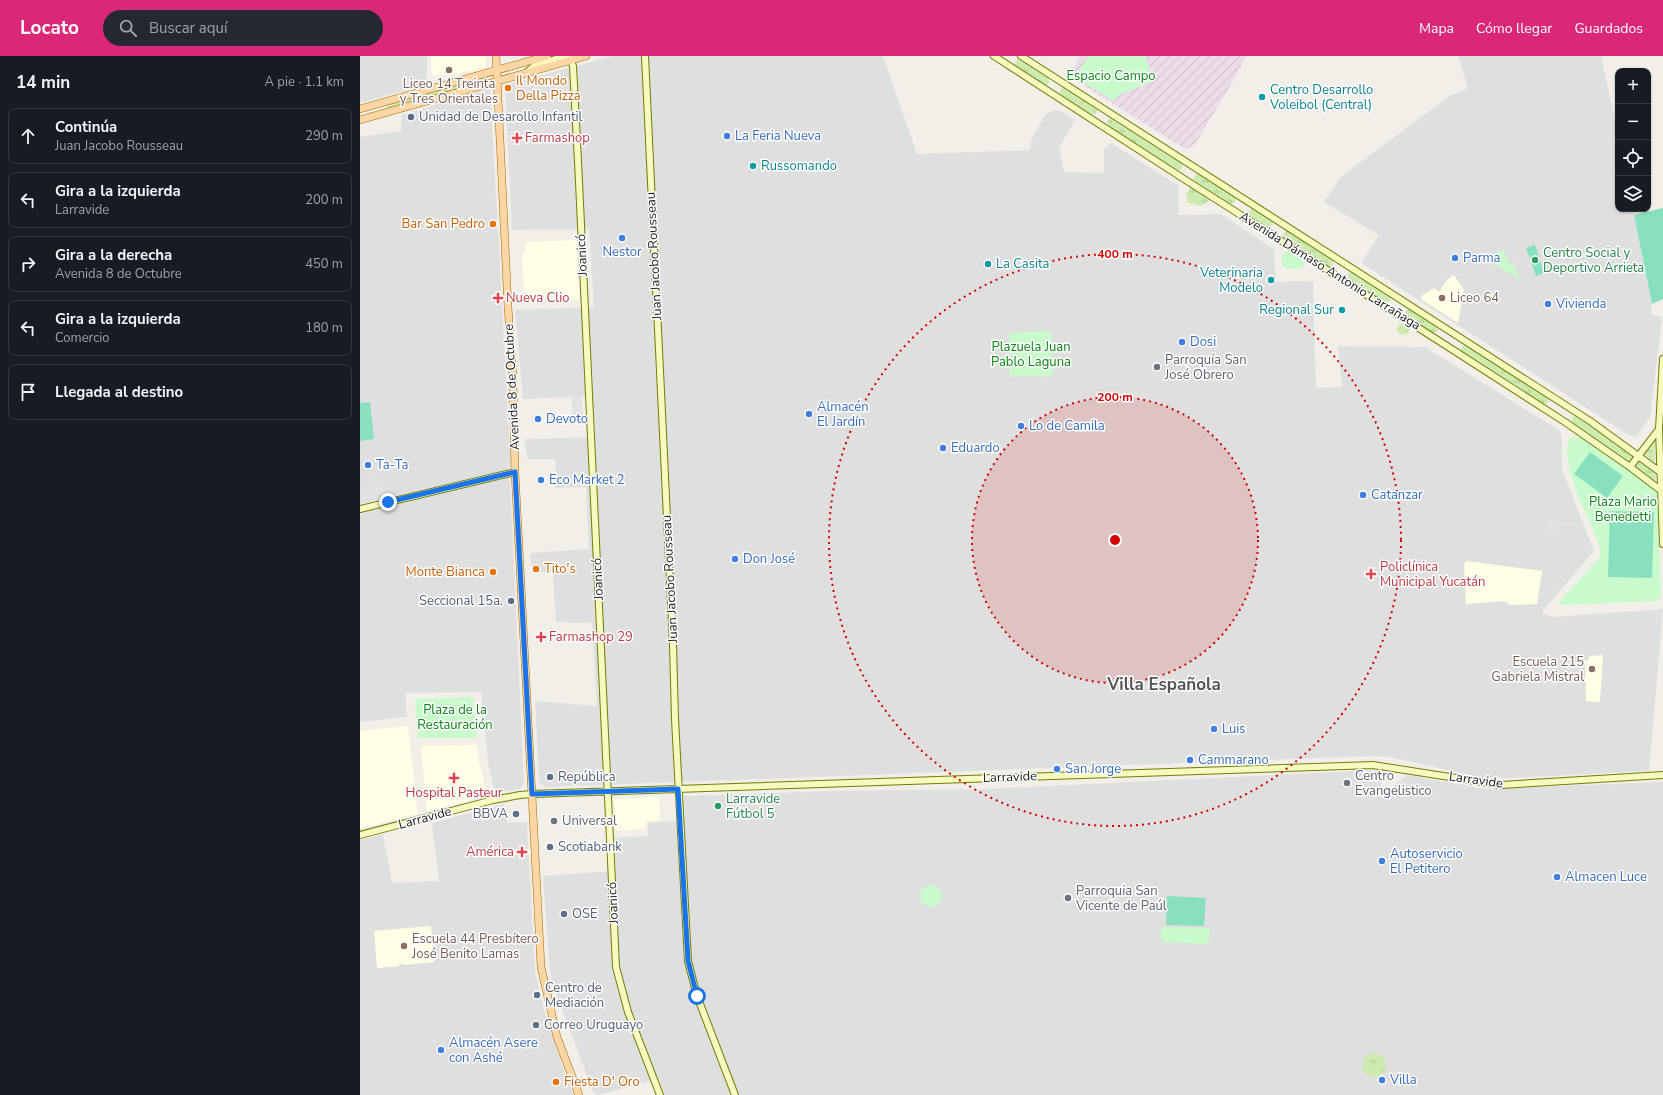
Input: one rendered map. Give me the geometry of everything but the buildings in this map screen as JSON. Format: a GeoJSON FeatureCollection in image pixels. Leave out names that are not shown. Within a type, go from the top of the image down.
{"type":"FeatureCollection","features":[{"type":"Feature","properties":{"kind":"main road","name":"Avenida 8 de Octubre"},"geometry":{"type":"LineString","coordinates":[[496,56],[508,307],[513,379],[515,472],[541,966],[557,1037],[579,1095]]}},
{"type":"Feature","properties":{"kind":"main road"},"geometry":{"type":"LineString","coordinates":[[360,109],[547,56]]}},
{"type":"Feature","properties":{"kind":"main road"},"geometry":{"type":"LineString","coordinates":[[360,120],[498,81],[568,57],[586,56]]}},
{"type":"Feature","properties":{"kind":"main road"},"geometry":{"type":"LineString","coordinates":[[360,114],[381,108],[390,100]]}},
{"type":"Feature","properties":{"kind":"street","name":"Juan Jacobo Rousseau"},"geometry":{"type":"LineString","coordinates":[[645,56],[673,644],[678,789],[688,961],[697,996],[735,1095]]}},
{"type":"Feature","properties":{"kind":"street","name":"Avenida Dámaso Antonio Larrañaga"},"geometry":{"type":"LineString","coordinates":[[994,56],[1565,422],[1662,491]]}},
{"type":"Feature","properties":{"kind":"street","name":"Avenida Dámaso Antonio Larrañaga"},"geometry":{"type":"LineString","coordinates":[[1021,56],[1444,326],[1590,421],[1662,473]]}},
{"type":"Feature","properties":{"kind":"street","name":"Joanicó"},"geometry":{"type":"LineString","coordinates":[[568,57],[573,66],[616,967],[628,1012],[660,1095]]}},
{"type":"Feature","properties":{"kind":"street"},"geometry":{"type":"LineString","coordinates":[[1663,359],[1659,430],[1662,473],[1663,544]]}},
{"type":"Feature","properties":{"kind":"street"},"geometry":{"type":"LineString","coordinates":[[1630,467],[1659,430]]}},
{"type":"Feature","properties":{"kind":"street"},"geometry":{"type":"LineString","coordinates":[[360,509],[515,472]]}},
{"type":"Feature","properties":{"kind":"street","name":"Larravide"},"geometry":{"type":"LineString","coordinates":[[360,835],[493,800],[532,794],[1373,764],[1501,785],[1663,775]]}},
{"type":"Feature","properties":{"kind":"shaded area"},"geometry":{"type":"Polygon","coordinates":[[[360,56],[427,56],[427,81],[424,85],[360,103],[360,56]]]}},
{"type":"Feature","properties":{"kind":"shaded area"},"geometry":{"type":"Polygon","coordinates":[[[431,56],[486,56],[486,67],[455,74],[432,76],[431,56]]]}},
{"type":"Feature","properties":{"kind":"shaded area"},"geometry":{"type":"Polygon","coordinates":[[[613,56],[883,56],[917,154],[1030,150],[1031,139],[1046,114],[1055,110],[1060,111],[1075,120],[1059,148],[1064,172],[1104,173],[1104,149],[1111,143],[1179,186],[1178,215],[1221,214],[1274,249],[1276,282],[1313,281],[1316,388],[1342,387],[1338,346],[1425,347],[1560,431],[1562,441],[1562,469],[1594,551],[1542,612],[1551,617],[1663,609],[1649,771],[1511,778],[1480,777],[1389,757],[1373,756],[545,787],[539,782],[535,701],[597,706],[592,623],[556,622],[553,572],[532,571],[530,553],[589,549],[586,487],[556,488],[555,459],[528,459],[524,439],[595,437],[592,396],[523,399],[515,310],[594,307],[589,229],[512,230],[505,85],[613,56]]]}},
{"type":"Feature","properties":{"kind":"shaded area"},"geometry":{"type":"Polygon","coordinates":[[[1080,56],[1246,56],[1194,146],[1185,149],[1075,80],[1071,71],[1080,56]]]}},
{"type":"Feature","properties":{"kind":"shaded area"},"geometry":{"type":"Polygon","coordinates":[[[1458,56],[1601,56],[1615,120],[1615,212],[1634,212],[1652,304],[1651,314],[1662,318],[1650,417],[1637,436],[1630,436],[1361,263],[1379,235],[1324,202],[1340,178],[1351,169],[1451,95],[1468,88],[1458,56]]]}},
{"type":"Feature","properties":{"kind":"shaded area"},"geometry":{"type":"Polygon","coordinates":[[[490,88],[511,465],[507,470],[360,504],[360,137],[401,131],[402,115],[490,88]]]}},
{"type":"Feature","properties":{"kind":"shaded area"},"geometry":{"type":"Polygon","coordinates":[[[577,240],[579,299],[528,301],[527,292],[524,292],[522,253],[526,253],[525,242],[577,240]]]}},
{"type":"Feature","properties":{"kind":"shaded area","name":"Liceo 64"},"geometry":{"type":"Polygon","coordinates":[[[1454,275],[1464,290],[1458,323],[1422,300],[1421,296],[1434,288],[1439,292],[1447,280],[1454,275]]]}},
{"type":"Feature","properties":{"kind":"shaded area"},"geometry":{"type":"Polygon","coordinates":[[[572,397],[582,397],[583,423],[572,423],[572,397]]]}},
{"type":"Feature","properties":{"kind":"shaded area"},"geometry":{"type":"Polygon","coordinates":[[[380,474],[384,498],[360,503],[360,487],[371,485],[369,476],[380,474]]]}},
{"type":"Feature","properties":{"kind":"shaded area"},"geometry":{"type":"Polygon","coordinates":[[[508,476],[510,480],[524,783],[520,789],[495,792],[488,763],[481,692],[405,693],[407,717],[360,722],[360,514],[508,476]]]}},
{"type":"Feature","properties":{"kind":"shaded area"},"geometry":{"type":"Polygon","coordinates":[[[1549,520],[1580,524],[1580,527],[1559,524],[1557,536],[1547,534],[1549,520]]]}},
{"type":"Feature","properties":{"kind":"shaded area"},"geometry":{"type":"Polygon","coordinates":[[[1466,561],[1542,571],[1537,604],[1510,605],[1505,601],[1466,604],[1464,564],[1466,561]]]}},
{"type":"Feature","properties":{"kind":"shaded area"},"geometry":{"type":"Polygon","coordinates":[[[1603,655],[1600,702],[1586,701],[1585,660],[1589,660],[1589,656],[1603,655]]]}},
{"type":"Feature","properties":{"kind":"shaded area"},"geometry":{"type":"Polygon","coordinates":[[[408,726],[418,814],[360,828],[360,731],[408,726]]]}},
{"type":"Feature","properties":{"kind":"shaded area","name":"Hospital Pasteur"},"geometry":{"type":"Polygon","coordinates":[[[476,745],[487,794],[486,796],[427,811],[421,747],[476,745]]]}},
{"type":"Feature","properties":{"kind":"shaded area"},"geometry":{"type":"Polygon","coordinates":[[[1379,770],[1383,797],[1406,775],[1486,789],[1663,782],[1663,1095],[665,1095],[659,1079],[598,1095],[593,1092],[555,990],[550,972],[543,876],[616,871],[614,838],[648,836],[648,823],[685,820],[684,796],[833,791],[983,789],[1379,770]]]}},
{"type":"Feature","properties":{"kind":"shaded area"},"geometry":{"type":"Polygon","coordinates":[[[659,797],[660,820],[645,821],[645,829],[615,830],[614,799],[659,797]]]}},
{"type":"Feature","properties":{"kind":"shaded area"},"geometry":{"type":"Polygon","coordinates":[[[504,804],[507,823],[527,822],[535,972],[545,1013],[564,1072],[574,1095],[360,1095],[360,840],[383,834],[392,883],[439,881],[432,823],[504,804]]]}},
{"type":"Feature","properties":{"kind":"shaded area","name":"Escuela 44 Presbítero José Benito Lamas"},"geometry":{"type":"Polygon","coordinates":[[[431,926],[434,962],[405,965],[399,964],[399,966],[377,968],[374,931],[431,926]]]}},
{"type":"Feature","properties":{"kind":"green space","name":"Espacio Campo"},"geometry":{"type":"Polygon","coordinates":[[[1088,56],[1146,56],[1152,82],[1118,95],[1115,102],[1081,81],[1079,71],[1088,56]]]}},
{"type":"Feature","properties":{"kind":"green space"},"geometry":{"type":"Polygon","coordinates":[[[1017,60],[1021,60],[1049,78],[1049,83],[1047,85],[1043,84],[1016,67],[1015,64],[1017,60]]]}},
{"type":"Feature","properties":{"kind":"green space"},"geometry":{"type":"Polygon","coordinates":[[[488,76],[488,79],[427,97],[425,96],[426,94],[488,76]]]}},
{"type":"Feature","properties":{"kind":"green space"},"geometry":{"type":"Polygon","coordinates":[[[1062,88],[1065,88],[1095,107],[1097,110],[1096,113],[1090,115],[1062,97],[1060,91],[1062,88]]]}},
{"type":"Feature","properties":{"kind":"green space"},"geometry":{"type":"Polygon","coordinates":[[[414,97],[416,99],[415,101],[360,117],[385,108],[393,103],[414,97]]]}},
{"type":"Feature","properties":{"kind":"green space"},"geometry":{"type":"Polygon","coordinates":[[[1110,118],[1182,164],[1182,169],[1176,170],[1109,126],[1107,122],[1110,118]]]}},
{"type":"Feature","properties":{"kind":"green space"},"geometry":{"type":"Polygon","coordinates":[[[1198,173],[1237,198],[1234,203],[1229,204],[1196,182],[1193,179],[1198,173]]]}},
{"type":"Feature","properties":{"kind":"green space"},"geometry":{"type":"Polygon","coordinates":[[[1191,187],[1209,197],[1209,201],[1201,206],[1188,203],[1186,194],[1191,187]]]}},
{"type":"Feature","properties":{"kind":"green space"},"geometry":{"type":"Polygon","coordinates":[[[1663,208],[1663,299],[1652,304],[1634,215],[1663,208]]]}},
{"type":"Feature","properties":{"kind":"green space"},"geometry":{"type":"Polygon","coordinates":[[[1250,209],[1255,209],[1271,219],[1273,221],[1271,227],[1267,227],[1249,216],[1248,214],[1250,209]]]}},
{"type":"Feature","properties":{"kind":"green space"},"geometry":{"type":"Polygon","coordinates":[[[1286,231],[1289,231],[1333,259],[1332,266],[1327,266],[1286,239],[1283,234],[1286,231]]]}},
{"type":"Feature","properties":{"kind":"green space","name":"Centro Social y Deportivo Arrieta"},"geometry":{"type":"Polygon","coordinates":[[[1535,245],[1544,273],[1536,276],[1526,248],[1535,245]]]}},
{"type":"Feature","properties":{"kind":"green space"},"geometry":{"type":"Polygon","coordinates":[[[1288,250],[1303,258],[1305,263],[1302,268],[1287,269],[1282,266],[1282,255],[1288,250]]]}},
{"type":"Feature","properties":{"kind":"green space"},"geometry":{"type":"Polygon","coordinates":[[[1504,250],[1509,264],[1513,263],[1520,280],[1484,258],[1504,250]]]}},
{"type":"Feature","properties":{"kind":"green space"},"geometry":{"type":"Polygon","coordinates":[[[1351,271],[1390,295],[1389,302],[1384,302],[1350,280],[1347,275],[1351,271]]]}},
{"type":"Feature","properties":{"kind":"green space"},"geometry":{"type":"Polygon","coordinates":[[[1410,309],[1438,327],[1437,331],[1432,333],[1407,317],[1405,313],[1410,309]]]}},
{"type":"Feature","properties":{"kind":"green space"},"geometry":{"type":"Polygon","coordinates":[[[1401,323],[1405,323],[1409,329],[1405,335],[1401,335],[1397,331],[1397,327],[1401,323]]]}},
{"type":"Feature","properties":{"kind":"green space","name":"Plazuela Juan Pablo Laguna"},"geometry":{"type":"Polygon","coordinates":[[[1048,331],[1052,335],[1053,374],[1050,376],[1012,377],[1010,374],[1009,335],[1011,333],[1048,331]]]}},
{"type":"Feature","properties":{"kind":"green space"},"geometry":{"type":"Polygon","coordinates":[[[1464,345],[1467,345],[1548,397],[1549,401],[1546,404],[1543,404],[1463,353],[1461,349],[1464,345]]]}},
{"type":"Feature","properties":{"kind":"green space"},"geometry":{"type":"Polygon","coordinates":[[[370,402],[374,439],[360,441],[360,403],[370,402]]]}},
{"type":"Feature","properties":{"kind":"green space"},"geometry":{"type":"Polygon","coordinates":[[[1574,416],[1579,417],[1594,426],[1634,457],[1628,462],[1573,423],[1572,419],[1574,416]]]}},
{"type":"Feature","properties":{"kind":"green space","name":"Plaza Mario Benedetti"},"geometry":{"type":"Polygon","coordinates":[[[1578,437],[1584,438],[1624,465],[1657,493],[1661,595],[1658,601],[1560,605],[1560,601],[1597,561],[1600,554],[1600,547],[1578,494],[1569,466],[1567,453],[1568,439],[1578,437]]]}},
{"type":"Feature","properties":{"kind":"green space"},"geometry":{"type":"Polygon","coordinates":[[[1655,440],[1655,463],[1644,454],[1655,440]]]}},
{"type":"Feature","properties":{"kind":"green space"},"geometry":{"type":"Polygon","coordinates":[[[1590,452],[1623,476],[1607,498],[1574,474],[1590,452]]]}},
{"type":"Feature","properties":{"kind":"green space"},"geometry":{"type":"Polygon","coordinates":[[[1637,461],[1640,461],[1655,471],[1656,480],[1653,481],[1638,469],[1636,464],[1637,461]]]}},
{"type":"Feature","properties":{"kind":"green space"},"geometry":{"type":"Polygon","coordinates":[[[1610,511],[1654,512],[1652,578],[1608,577],[1610,511]]]}},
{"type":"Feature","properties":{"kind":"green space","name":"Plaza de la Restauración"},"geometry":{"type":"Polygon","coordinates":[[[473,697],[477,738],[418,738],[415,699],[473,697]]]}},
{"type":"Feature","properties":{"kind":"green space"},"geometry":{"type":"Polygon","coordinates":[[[931,885],[939,888],[942,896],[939,904],[931,907],[923,904],[920,896],[923,888],[931,885]]]}},
{"type":"Feature","properties":{"kind":"green space"},"geometry":{"type":"Polygon","coordinates":[[[1167,896],[1206,898],[1204,926],[1166,925],[1167,896]]]}},
{"type":"Feature","properties":{"kind":"green space"},"geometry":{"type":"Polygon","coordinates":[[[1161,927],[1210,928],[1210,939],[1206,944],[1164,942],[1161,939],[1161,927]]]}},
{"type":"Feature","properties":{"kind":"green space"},"geometry":{"type":"Polygon","coordinates":[[[1374,1053],[1382,1057],[1386,1065],[1382,1073],[1374,1077],[1366,1073],[1362,1065],[1366,1057],[1374,1053]]]}},
{"type":"Feature","properties":{"kind":"place","name":"Liceo 14 Treinta y Tres Orientales"},"geometry":{"type":"Point","coordinates":[449,70]}},
{"type":"Feature","properties":{"kind":"place","name":"Il Mondo Della Pizza"},"geometry":{"type":"Point","coordinates":[508,88]}},
{"type":"Feature","properties":{"kind":"place","name":"Centro Desarrollo Voleibol (Central)"},"geometry":{"type":"Point","coordinates":[1262,97]}},
{"type":"Feature","properties":{"kind":"place","name":"Unidad de Desarollo Infantil"},"geometry":{"type":"Point","coordinates":[411,117]}},
{"type":"Feature","properties":{"kind":"place","name":"La Feria Nueva"},"geometry":{"type":"Point","coordinates":[727,136]}},
{"type":"Feature","properties":{"kind":"place","name":"Farmashop"},"geometry":{"type":"Point","coordinates":[517,138]}},
{"type":"Feature","properties":{"kind":"place","name":"Russomando"},"geometry":{"type":"Point","coordinates":[753,166]}},
{"type":"Feature","properties":{"kind":"place","name":"Bar San Pedro"},"geometry":{"type":"Point","coordinates":[493,224]}},
{"type":"Feature","properties":{"kind":"place","name":"Nestor"},"geometry":{"type":"Point","coordinates":[622,238]}},
{"type":"Feature","properties":{"kind":"place","name":"Parma"},"geometry":{"type":"Point","coordinates":[1455,258]}},
{"type":"Feature","properties":{"kind":"place","name":"Centro Social y Deportivo Arrieta"},"geometry":{"type":"Point","coordinates":[1535,260]}},
{"type":"Feature","properties":{"kind":"place","name":"La Casita"},"geometry":{"type":"Point","coordinates":[988,264]}},
{"type":"Feature","properties":{"kind":"place","name":"Veterinaria Modelo"},"geometry":{"type":"Point","coordinates":[1271,280]}},
{"type":"Feature","properties":{"kind":"place","name":"Nueva Clio"},"geometry":{"type":"Point","coordinates":[498,298]}},
{"type":"Feature","properties":{"kind":"place","name":"Liceo 64"},"geometry":{"type":"Point","coordinates":[1442,298]}},
{"type":"Feature","properties":{"kind":"place","name":"Vivienda"},"geometry":{"type":"Point","coordinates":[1548,304]}},
{"type":"Feature","properties":{"kind":"place","name":"Regional Sur"},"geometry":{"type":"Point","coordinates":[1342,310]}},
{"type":"Feature","properties":{"kind":"place","name":"Dosi"},"geometry":{"type":"Point","coordinates":[1182,342]}},
{"type":"Feature","properties":{"kind":"place","name":"Parroquía San José Obrero"},"geometry":{"type":"Point","coordinates":[1157,367]}},
{"type":"Feature","properties":{"kind":"place","name":"Almacén El Jardín"},"geometry":{"type":"Point","coordinates":[809,414]}},
{"type":"Feature","properties":{"kind":"place","name":"Devoto"},"geometry":{"type":"Point","coordinates":[538,419]}},
{"type":"Feature","properties":{"kind":"place","name":"Lo de Camila"},"geometry":{"type":"Point","coordinates":[1021,426]}},
{"type":"Feature","properties":{"kind":"place","name":"Eduardo"},"geometry":{"type":"Point","coordinates":[943,448]}},
{"type":"Feature","properties":{"kind":"place","name":"Ta-Ta"},"geometry":{"type":"Point","coordinates":[368,465]}},
{"type":"Feature","properties":{"kind":"place","name":"Eco Market 2"},"geometry":{"type":"Point","coordinates":[541,480]}},
{"type":"Feature","properties":{"kind":"place","name":"Catanzar"},"geometry":{"type":"Point","coordinates":[1363,495]}},
{"type":"Feature","properties":{"kind":"place","name":"Don José"},"geometry":{"type":"Point","coordinates":[735,559]}},
{"type":"Feature","properties":{"kind":"place","name":"Tito's"},"geometry":{"type":"Point","coordinates":[536,569]}},
{"type":"Feature","properties":{"kind":"place","name":"Monte Bianca"},"geometry":{"type":"Point","coordinates":[493,572]}},
{"type":"Feature","properties":{"kind":"place","name":"Policlínica Municipal Yucatán"},"geometry":{"type":"Point","coordinates":[1371,574]}},
{"type":"Feature","properties":{"kind":"place","name":"Seccional 15a."},"geometry":{"type":"Point","coordinates":[511,601]}},
{"type":"Feature","properties":{"kind":"place","name":"Farmashop 29"},"geometry":{"type":"Point","coordinates":[541,637]}},
{"type":"Feature","properties":{"kind":"place","name":"Escuela 215 Gabriela Mistral"},"geometry":{"type":"Point","coordinates":[1592,669]}},
{"type":"Feature","properties":{"kind":"place","name":"Luis"},"geometry":{"type":"Point","coordinates":[1214,729]}},
{"type":"Feature","properties":{"kind":"place","name":"Cammarano"},"geometry":{"type":"Point","coordinates":[1190,760]}},
{"type":"Feature","properties":{"kind":"place","name":"San Jorge"},"geometry":{"type":"Point","coordinates":[1057,769]}},
{"type":"Feature","properties":{"kind":"place","name":"República"},"geometry":{"type":"Point","coordinates":[550,777]}},
{"type":"Feature","properties":{"kind":"place","name":"Hospital Pasteur"},"geometry":{"type":"Point","coordinates":[454,778]}},
{"type":"Feature","properties":{"kind":"place","name":"Centro Evangelistico"},"geometry":{"type":"Point","coordinates":[1347,783]}},
{"type":"Feature","properties":{"kind":"place","name":"Larravide Fútbol 5"},"geometry":{"type":"Point","coordinates":[718,806]}},
{"type":"Feature","properties":{"kind":"place","name":"BBVA"},"geometry":{"type":"Point","coordinates":[516,814]}},
{"type":"Feature","properties":{"kind":"place","name":"Universal"},"geometry":{"type":"Point","coordinates":[554,821]}},
{"type":"Feature","properties":{"kind":"place","name":"Scotiabank"},"geometry":{"type":"Point","coordinates":[550,847]}},
{"type":"Feature","properties":{"kind":"place","name":"América"},"geometry":{"type":"Point","coordinates":[522,852]}},
{"type":"Feature","properties":{"kind":"place","name":"Autoservicio El Petitero"},"geometry":{"type":"Point","coordinates":[1382,861]}},
{"type":"Feature","properties":{"kind":"place","name":"Almacen Luce"},"geometry":{"type":"Point","coordinates":[1557,877]}},
{"type":"Feature","properties":{"kind":"place","name":"Parroquia San Vicente de Paúl"},"geometry":{"type":"Point","coordinates":[1068,898]}},
{"type":"Feature","properties":{"kind":"place","name":"OSE"},"geometry":{"type":"Point","coordinates":[564,914]}},
{"type":"Feature","properties":{"kind":"place","name":"Escuela 44 Presbítero José Benito Lamas"},"geometry":{"type":"Point","coordinates":[404,946]}},
{"type":"Feature","properties":{"kind":"place","name":"Centro de Mediación"},"geometry":{"type":"Point","coordinates":[537,995]}},
{"type":"Feature","properties":{"kind":"place","name":"Correo Uruguayo"},"geometry":{"type":"Point","coordinates":[536,1025]}},
{"type":"Feature","properties":{"kind":"place","name":"Almacén Asere con Ashé"},"geometry":{"type":"Point","coordinates":[441,1050]}},
{"type":"Feature","properties":{"kind":"place","name":"Villa"},"geometry":{"type":"Point","coordinates":[1382,1080]}},
{"type":"Feature","properties":{"kind":"place","name":"Fiesta D' Oro"},"geometry":{"type":"Point","coordinates":[556,1082]}},
{"type":"Feature","properties":{"kind":"district","name":"Villa Española"},"geometry":{"type":"Point","coordinates":[1164,684]}},
{"type":"Feature","properties":{"kind":"route"},"geometry":{"type":"LineString","coordinates":[[388,502],[515,472],[532,794],[678,789],[688,961],[697,996]]}}]}
